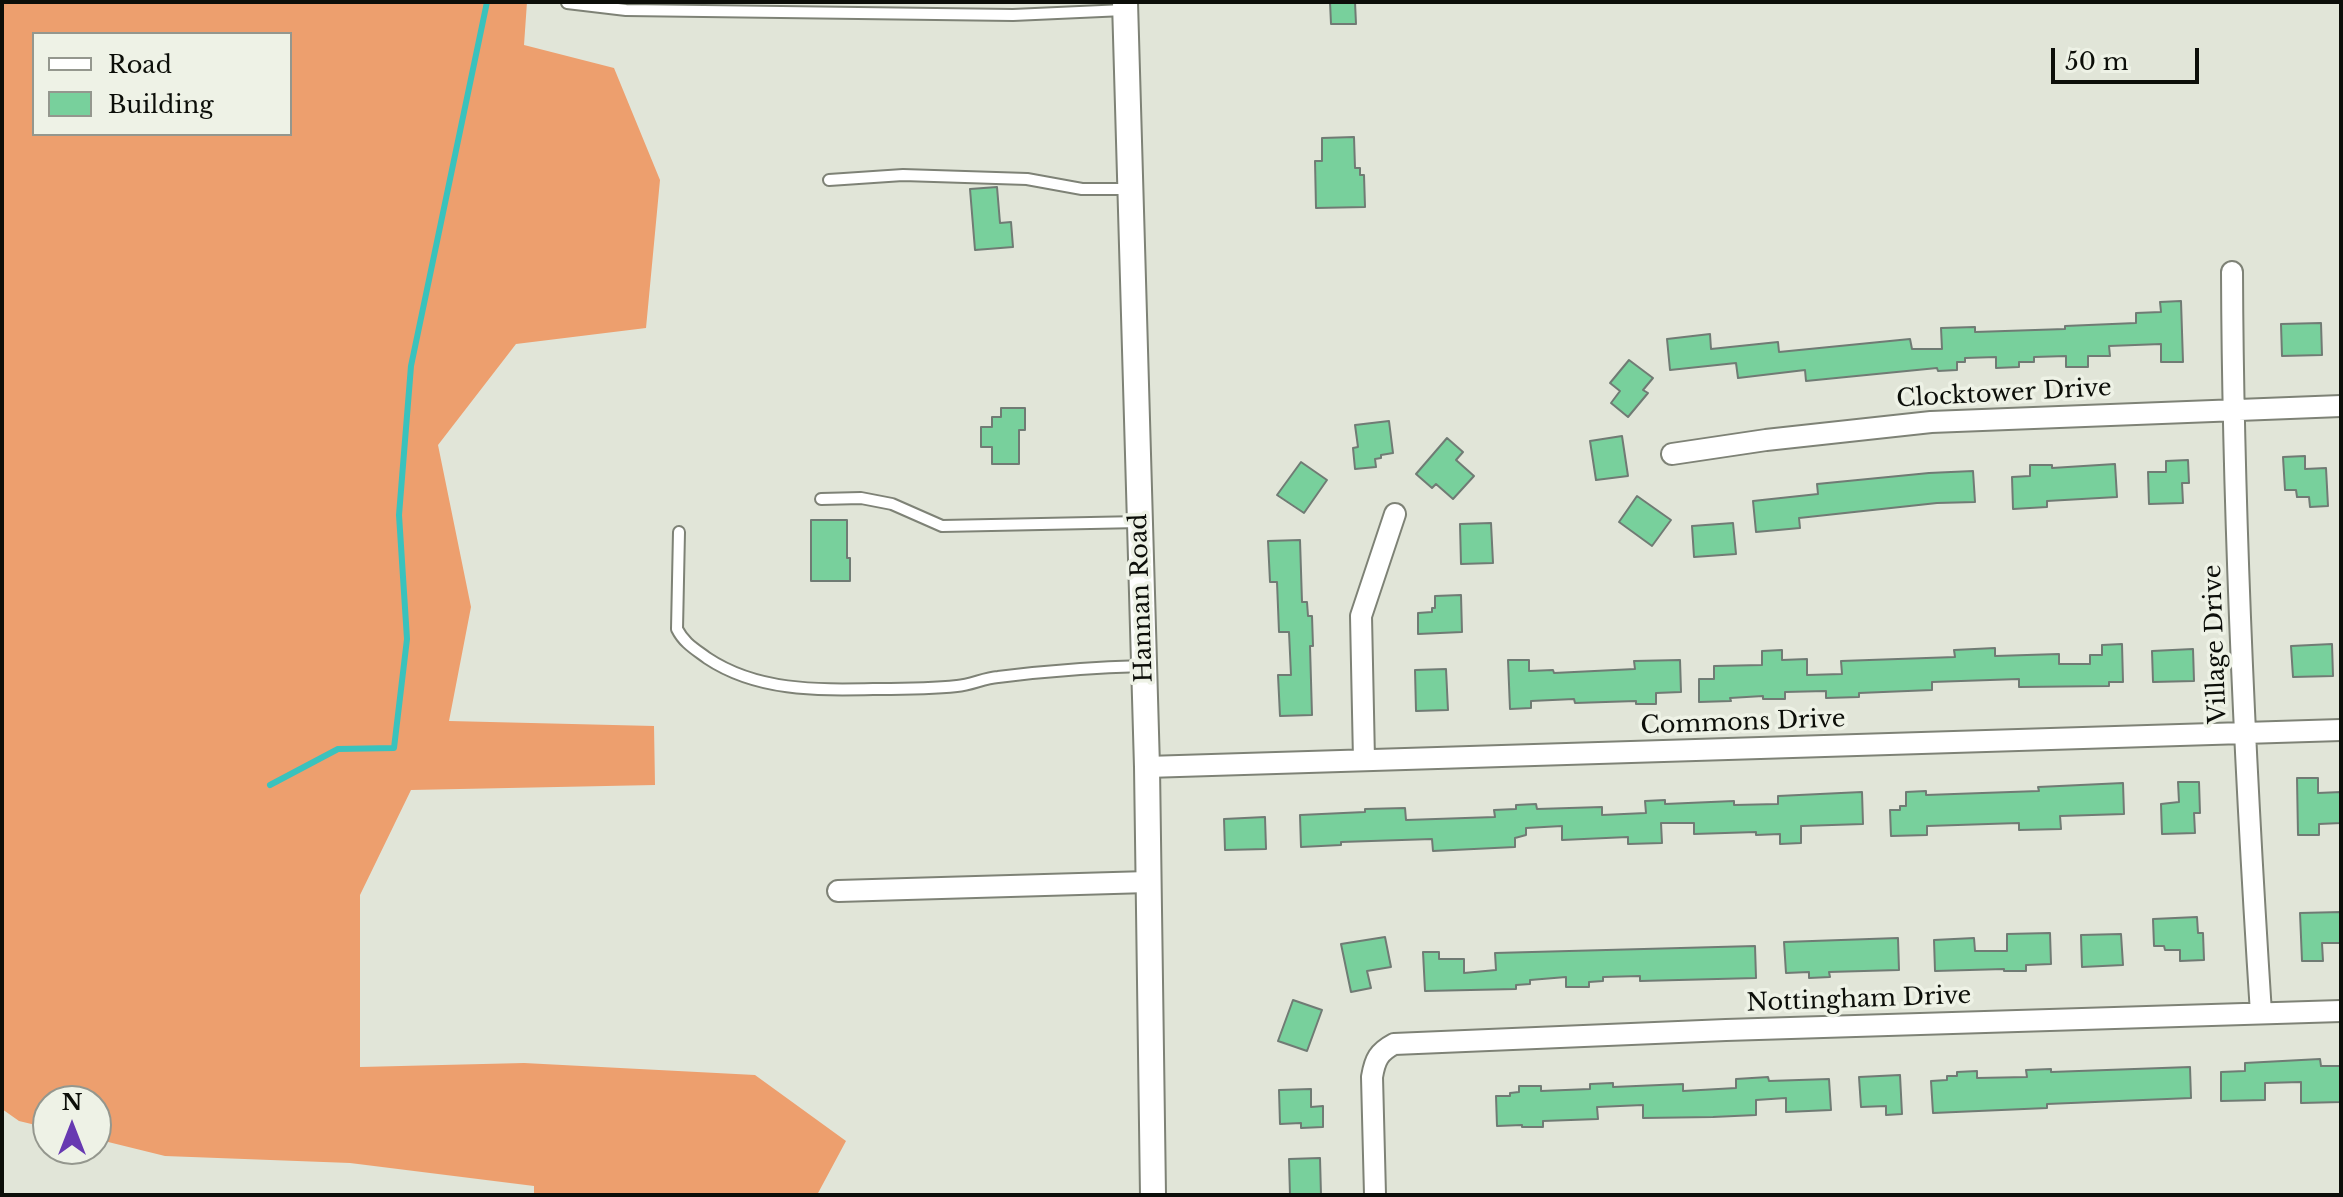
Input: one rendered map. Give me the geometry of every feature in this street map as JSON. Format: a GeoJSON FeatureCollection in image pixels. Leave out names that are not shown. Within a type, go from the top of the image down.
{"type":"FeatureCollection","features":[{"type":"Feature","properties":{"kind":"street","name":"Hannan Road"},"geometry":{"type":"LineString","coordinates":[[1125,6],[1147,767],[1153,1195]]}},
{"type":"Feature","properties":{"kind":"street","name":"Village Drive"},"geometry":{"type":"LineString","coordinates":[[2232,272],[2245,733],[2261,1013]]}},
{"type":"Feature","properties":{"kind":"street","name":"Clocktower Drive"},"geometry":{"type":"LineString","coordinates":[[1672,454],[1931,422],[2341,406]]}},
{"type":"Feature","properties":{"kind":"street"},"geometry":{"type":"LineString","coordinates":[[1364,760],[1361,616],[1395,514]]}},
{"type":"Feature","properties":{"kind":"street","name":"Commons Drive"},"geometry":{"type":"LineString","coordinates":[[1147,767],[2341,730]]}},
{"type":"Feature","properties":{"kind":"street"},"geometry":{"type":"LineString","coordinates":[[838,891],[1148,882]]}},
{"type":"Feature","properties":{"kind":"street","name":"Nottingham Drive"},"geometry":{"type":"LineString","coordinates":[[1375,1195],[1372,1077],[1380,1051],[1394,1044],[2341,1011]]}},
{"type":"Feature","properties":{"kind":"lane"},"geometry":{"type":"LineString","coordinates":[[567,3],[626,10],[894,7],[1013,15],[1125,6]]}},
{"type":"Feature","properties":{"kind":"lane"},"geometry":{"type":"LineString","coordinates":[[829,180],[919,175],[1027,179],[1082,189],[1130,189]]}},
{"type":"Feature","properties":{"kind":"lane"},"geometry":{"type":"LineString","coordinates":[[821,499],[861,498],[892,504],[942,526],[1140,522]]}},
{"type":"Feature","properties":{"kind":"lane"},"geometry":{"type":"LineString","coordinates":[[679,532],[677,629],[683,640],[696,650],[744,678],[782,686],[827,690],[936,689],[994,677],[1144,666]]}},
{"type":"Feature","properties":{"kind":"shaded area"},"geometry":{"type":"Polygon","coordinates":[[[2,2],[527,2],[524,45],[614,68],[660,180],[646,328],[516,344],[438,445],[471,607],[449,721],[654,726],[655,785],[411,790],[360,895],[360,1067],[524,1063],[755,1075],[846,1141],[817,1195],[534,1195],[534,1186],[350,1163],[165,1156],[112,1143],[112,1085],[32,1085],[32,1124],[19,1121],[2,1109],[2,2]]]}},
{"type":"Feature","properties":{"kind":"building"},"geometry":{"type":"Polygon","coordinates":[[[1330,2],[1355,2],[1356,24],[1331,24],[1330,2]]]}},
{"type":"Feature","properties":{"kind":"building"},"geometry":{"type":"Polygon","coordinates":[[[1354,137],[1355,168],[1360,168],[1360,175],[1364,175],[1365,207],[1316,208],[1315,161],[1322,161],[1322,138],[1354,137]]]}},
{"type":"Feature","properties":{"kind":"building"},"geometry":{"type":"Polygon","coordinates":[[[997,187],[1000,223],[1011,222],[1013,247],[975,250],[970,189],[997,187]]]}},
{"type":"Feature","properties":{"kind":"building"},"geometry":{"type":"Polygon","coordinates":[[[2181,301],[2183,362],[2161,362],[2161,344],[2109,346],[2110,356],[2088,356],[2088,367],[2066,367],[2066,356],[2034,357],[2034,362],[2019,362],[2019,367],[1996,368],[1996,357],[1965,358],[1965,362],[1957,362],[1957,370],[1938,371],[1937,368],[1806,381],[1805,370],[1738,378],[1736,363],[1670,370],[1667,339],[1710,334],[1711,349],[1778,342],[1779,352],[1910,339],[1912,349],[1942,349],[1941,328],[1975,327],[1975,332],[2136,323],[2136,313],[2161,312],[2160,302],[2181,301]]]}},
{"type":"Feature","properties":{"kind":"building"},"geometry":{"type":"Polygon","coordinates":[[[2321,323],[2322,355],[2282,356],[2281,324],[2321,323]]]}},
{"type":"Feature","properties":{"kind":"building"},"geometry":{"type":"Polygon","coordinates":[[[1629,360],[1653,378],[1643,390],[1648,393],[1628,417],[1611,403],[1620,391],[1610,383],[1629,360]]]}},
{"type":"Feature","properties":{"kind":"building"},"geometry":{"type":"Polygon","coordinates":[[[1001,408],[1025,408],[1025,430],[1019,430],[1019,464],[992,464],[992,447],[981,447],[981,427],[992,427],[992,417],[1001,417],[1001,408]]]}},
{"type":"Feature","properties":{"kind":"building"},"geometry":{"type":"Polygon","coordinates":[[[1389,421],[1393,453],[1375,459],[1376,467],[1355,469],[1353,448],[1358,447],[1355,425],[1389,421]]]}},
{"type":"Feature","properties":{"kind":"building"},"geometry":{"type":"Polygon","coordinates":[[[1622,436],[1628,476],[1596,480],[1590,441],[1622,436]]]}},
{"type":"Feature","properties":{"kind":"building"},"geometry":{"type":"Polygon","coordinates":[[[1447,438],[1463,452],[1456,460],[1474,476],[1453,499],[1436,484],[1432,488],[1416,474],[1447,438]]]}},
{"type":"Feature","properties":{"kind":"building"},"geometry":{"type":"Polygon","coordinates":[[[2305,456],[2305,469],[2326,468],[2328,506],[2310,507],[2309,497],[2297,497],[2296,490],[2285,490],[2283,457],[2305,456]]]}},
{"type":"Feature","properties":{"kind":"building"},"geometry":{"type":"Polygon","coordinates":[[[2188,460],[2189,483],[2182,483],[2183,503],[2149,504],[2148,472],[2166,472],[2166,461],[2188,460]]]}},
{"type":"Feature","properties":{"kind":"building"},"geometry":{"type":"Polygon","coordinates":[[[1301,462],[1327,480],[1304,513],[1277,495],[1301,462]]]}},
{"type":"Feature","properties":{"kind":"building"},"geometry":{"type":"Polygon","coordinates":[[[2115,464],[2117,497],[2047,501],[2047,507],[2013,509],[2012,477],[2030,476],[2030,465],[2052,465],[2052,468],[2115,464]]]}},
{"type":"Feature","properties":{"kind":"building"},"geometry":{"type":"Polygon","coordinates":[[[1973,471],[1975,502],[1937,503],[1799,518],[1800,528],[1756,532],[1753,501],[1818,494],[1817,484],[1973,471]]]}},
{"type":"Feature","properties":{"kind":"building"},"geometry":{"type":"Polygon","coordinates":[[[1637,496],[1671,520],[1652,546],[1619,522],[1637,496]]]}},
{"type":"Feature","properties":{"kind":"building"},"geometry":{"type":"Polygon","coordinates":[[[811,520],[847,520],[850,581],[811,581],[811,520]]]}},
{"type":"Feature","properties":{"kind":"building"},"geometry":{"type":"Polygon","coordinates":[[[1491,523],[1493,563],[1461,564],[1460,524],[1491,523]]]}},
{"type":"Feature","properties":{"kind":"building"},"geometry":{"type":"Polygon","coordinates":[[[1733,523],[1736,554],[1694,557],[1692,526],[1733,523]]]}},
{"type":"Feature","properties":{"kind":"building"},"geometry":{"type":"Polygon","coordinates":[[[1300,540],[1302,602],[1307,602],[1308,616],[1312,616],[1312,715],[1280,716],[1278,675],[1291,675],[1289,632],[1279,632],[1277,582],[1270,582],[1268,541],[1300,540]]]}},
{"type":"Feature","properties":{"kind":"building"},"geometry":{"type":"Polygon","coordinates":[[[1461,595],[1462,632],[1418,634],[1418,613],[1432,612],[1435,596],[1461,595]]]}},
{"type":"Feature","properties":{"kind":"building"},"geometry":{"type":"Polygon","coordinates":[[[2122,644],[2123,682],[2109,682],[2109,686],[2019,687],[2019,679],[1932,682],[1932,690],[1859,693],[1859,697],[1826,698],[1826,691],[1785,692],[1785,699],[1763,699],[1763,696],[1699,702],[1699,679],[1714,679],[1714,666],[1762,665],[1762,651],[1782,650],[1782,660],[1807,659],[1807,675],[1842,674],[1841,661],[1955,657],[1954,650],[1995,648],[1995,656],[2059,654],[2059,664],[2090,664],[2090,655],[2102,655],[2102,645],[2122,644]]]}},
{"type":"Feature","properties":{"kind":"building"},"geometry":{"type":"Polygon","coordinates":[[[2332,644],[2333,676],[2293,677],[2291,646],[2332,644]]]}},
{"type":"Feature","properties":{"kind":"building"},"geometry":{"type":"Polygon","coordinates":[[[2193,649],[2194,681],[2153,682],[2152,651],[2193,649]]]}},
{"type":"Feature","properties":{"kind":"building"},"geometry":{"type":"Polygon","coordinates":[[[1508,660],[1529,660],[1529,671],[1553,670],[1554,673],[1635,669],[1634,661],[1680,660],[1681,692],[1656,693],[1656,704],[1636,704],[1636,701],[1575,703],[1574,699],[1531,701],[1531,708],[1510,709],[1508,660]]]}},
{"type":"Feature","properties":{"kind":"building"},"geometry":{"type":"Polygon","coordinates":[[[1446,669],[1448,710],[1416,711],[1415,670],[1446,669]]]}},
{"type":"Feature","properties":{"kind":"building"},"geometry":{"type":"Polygon","coordinates":[[[2297,778],[2318,778],[2318,793],[2341,792],[2341,823],[2319,824],[2319,835],[2298,835],[2297,778]]]}},
{"type":"Feature","properties":{"kind":"building"},"geometry":{"type":"Polygon","coordinates":[[[2178,782],[2199,782],[2200,813],[2194,813],[2195,833],[2162,834],[2161,804],[2179,802],[2178,782]]]}},
{"type":"Feature","properties":{"kind":"building"},"geometry":{"type":"Polygon","coordinates":[[[2123,783],[2124,814],[2060,816],[2061,829],[2019,830],[2019,823],[1927,826],[1927,835],[1891,836],[1890,810],[1900,810],[1900,806],[1906,806],[1906,792],[1926,791],[1926,795],[2039,791],[2038,787],[2123,783]]]}},
{"type":"Feature","properties":{"kind":"building"},"geometry":{"type":"Polygon","coordinates":[[[1862,792],[1863,824],[1801,826],[1801,843],[1780,844],[1780,834],[1694,834],[1694,823],[1661,823],[1662,843],[1628,844],[1628,837],[1562,840],[1562,826],[1526,828],[1526,835],[1515,838],[1515,847],[1433,851],[1432,839],[1341,842],[1341,845],[1301,847],[1300,815],[1405,808],[1406,820],[1495,817],[1494,810],[1536,804],[1537,809],[1602,807],[1602,815],[1646,813],[1645,801],[1665,800],[1665,804],[1734,801],[1734,805],[1778,804],[1778,796],[1862,792]]]}},
{"type":"Feature","properties":{"kind":"building"},"geometry":{"type":"Polygon","coordinates":[[[1265,817],[1266,849],[1225,850],[1224,819],[1265,817]]]}},
{"type":"Feature","properties":{"kind":"building"},"geometry":{"type":"Polygon","coordinates":[[[2341,912],[2341,943],[2322,943],[2323,961],[2302,961],[2300,913],[2341,912]]]}},
{"type":"Feature","properties":{"kind":"building"},"geometry":{"type":"Polygon","coordinates":[[[2197,917],[2198,933],[2203,933],[2204,960],[2180,961],[2180,950],[2154,946],[2153,919],[2197,917]]]}},
{"type":"Feature","properties":{"kind":"building"},"geometry":{"type":"Polygon","coordinates":[[[2050,933],[2051,964],[2026,965],[2026,971],[1935,971],[1934,940],[1974,938],[1975,951],[2007,951],[2007,934],[2050,933]]]}},
{"type":"Feature","properties":{"kind":"building"},"geometry":{"type":"Polygon","coordinates":[[[2121,934],[2123,965],[2082,967],[2081,935],[2121,934]]]}},
{"type":"Feature","properties":{"kind":"building"},"geometry":{"type":"Polygon","coordinates":[[[1385,937],[1391,967],[1367,971],[1371,988],[1351,992],[1341,944],[1385,937]]]}},
{"type":"Feature","properties":{"kind":"building"},"geometry":{"type":"Polygon","coordinates":[[[1898,938],[1899,970],[1829,972],[1830,977],[1809,978],[1809,972],[1786,973],[1784,942],[1898,938]]]}},
{"type":"Feature","properties":{"kind":"building"},"geometry":{"type":"Polygon","coordinates":[[[1755,946],[1756,978],[1640,981],[1640,976],[1603,977],[1603,981],[1589,982],[1589,987],[1566,987],[1566,977],[1530,980],[1530,984],[1516,985],[1516,989],[1425,991],[1423,952],[1439,952],[1439,959],[1464,959],[1464,973],[1496,970],[1495,953],[1755,946]]]}},
{"type":"Feature","properties":{"kind":"building"},"geometry":{"type":"Polygon","coordinates":[[[1293,1000],[1322,1010],[1307,1051],[1278,1041],[1293,1000]]]}},
{"type":"Feature","properties":{"kind":"building"},"geometry":{"type":"Polygon","coordinates":[[[2320,1059],[2321,1066],[2341,1066],[2341,1102],[2301,1103],[2301,1082],[2265,1083],[2265,1100],[2221,1101],[2221,1072],[2245,1071],[2245,1063],[2320,1059]]]}},
{"type":"Feature","properties":{"kind":"building"},"geometry":{"type":"Polygon","coordinates":[[[2190,1067],[2191,1098],[1933,1113],[1931,1081],[1947,1080],[1947,1076],[1957,1076],[1957,1072],[1977,1071],[1977,1078],[2027,1077],[2026,1070],[2051,1069],[2051,1072],[2190,1067]]]}},
{"type":"Feature","properties":{"kind":"building"},"geometry":{"type":"Polygon","coordinates":[[[1900,1075],[1902,1114],[1886,1115],[1886,1106],[1861,1107],[1859,1077],[1900,1075]]]}},
{"type":"Feature","properties":{"kind":"building"},"geometry":{"type":"Polygon","coordinates":[[[1768,1077],[1769,1081],[1829,1079],[1831,1110],[1786,1112],[1786,1098],[1756,1100],[1756,1115],[1643,1118],[1643,1105],[1597,1107],[1598,1119],[1543,1121],[1543,1127],[1497,1126],[1496,1096],[1510,1096],[1510,1093],[1519,1092],[1519,1086],[1541,1086],[1541,1091],[1590,1089],[1590,1084],[1613,1083],[1613,1087],[1683,1084],[1683,1091],[1736,1088],[1736,1079],[1768,1077]]]}},
{"type":"Feature","properties":{"kind":"building"},"geometry":{"type":"Polygon","coordinates":[[[1311,1089],[1311,1107],[1323,1106],[1323,1127],[1301,1128],[1301,1123],[1280,1124],[1279,1090],[1311,1089]]]}},
{"type":"Feature","properties":{"kind":"building"},"geometry":{"type":"Polygon","coordinates":[[[1320,1158],[1321,1195],[1290,1195],[1289,1159],[1320,1158]]]}},
{"type":"Feature","properties":{"kind":"waterway"},"geometry":{"type":"LineString","coordinates":[[270,785],[338,749],[394,748],[407,639],[399,515],[411,366],[487,2]]}}]}
